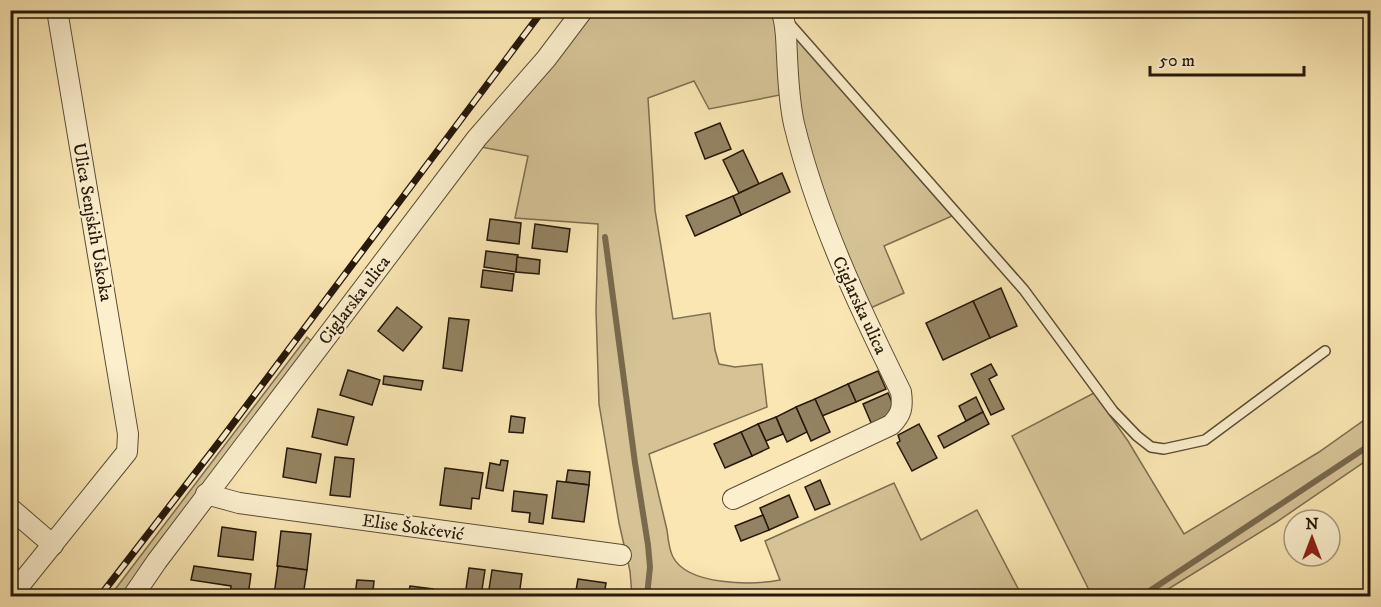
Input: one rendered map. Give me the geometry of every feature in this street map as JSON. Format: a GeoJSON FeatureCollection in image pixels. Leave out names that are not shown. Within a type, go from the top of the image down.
{"type":"FeatureCollection","features":[{"type":"Feature","properties":{"kind":"street","name":"Ulica Senjskih Uskoka"},"geometry":{"type":"LineString","coordinates":[[53,545],[128,452],[128,434],[57,10]]}},
{"type":"Feature","properties":{"kind":"street","name":"Ciglarska ulica"},"geometry":{"type":"LineString","coordinates":[[133,597],[206,494],[477,138],[546,59],[583,10]]}},
{"type":"Feature","properties":{"kind":"street","name":"Ciglarska ulica"},"geometry":{"type":"LineString","coordinates":[[733,499],[891,425],[900,416],[903,406],[901,392],[837,256],[803,159],[789,98],[783,14]]}},
{"type":"Feature","properties":{"kind":"street","name":"Elise Šokčević"},"geometry":{"type":"LineString","coordinates":[[206,494],[239,503],[621,555]]}},
{"type":"Feature","properties":{"kind":"street"},"geometry":{"type":"LineString","coordinates":[[10,508],[53,545],[11,597]]}},
{"type":"Feature","properties":{"kind":"lane"},"geometry":{"type":"LineString","coordinates":[[783,14],[1024,290],[1113,411],[1151,447],[1164,449],[1204,440],[1324,351]]}},
{"type":"Feature","properties":{"kind":"shaded area"},"geometry":{"type":"Polygon","coordinates":[[[590,11],[775,11],[785,94],[709,109],[694,81],[648,98],[655,210],[673,319],[710,313],[719,364],[735,367],[762,364],[767,407],[649,454],[673,557],[681,567],[692,574],[706,578],[738,583],[780,580],[765,541],[894,483],[921,540],[977,510],[1022,596],[632,596],[630,571],[619,523],[599,404],[596,311],[598,224],[515,218],[528,156],[481,147],[590,11]]]}},
{"type":"Feature","properties":{"kind":"shaded area"},"geometry":{"type":"Polygon","coordinates":[[[794,35],[952,216],[884,246],[904,293],[866,310],[799,125],[794,35]]]}},
{"type":"Feature","properties":{"kind":"shaded area"},"geometry":{"type":"Polygon","coordinates":[[[307,337],[315,344],[126,596],[110,596],[307,337]]]}},
{"type":"Feature","properties":{"kind":"shaded area"},"geometry":{"type":"Polygon","coordinates":[[[1094,393],[1128,441],[1184,534],[1319,452],[1370,416],[1370,458],[1297,508],[1282,508],[1282,518],[1157,596],[1092,596],[1012,436],[1094,393]]]}},
{"type":"Feature","properties":{"kind":"building"},"geometry":{"type":"Polygon","coordinates":[[[720,123],[731,149],[705,159],[695,133],[720,123]]]}},
{"type":"Feature","properties":{"kind":"building"},"geometry":{"type":"Polygon","coordinates":[[[743,150],[759,184],[739,193],[723,160],[743,150]]]}},
{"type":"Feature","properties":{"kind":"building"},"geometry":{"type":"Polygon","coordinates":[[[782,173],[790,192],[741,215],[733,196],[782,173]]]}},
{"type":"Feature","properties":{"kind":"building"},"geometry":{"type":"Polygon","coordinates":[[[733,196],[741,215],[695,236],[686,216],[733,196]]]}},
{"type":"Feature","properties":{"kind":"building"},"geometry":{"type":"Polygon","coordinates":[[[490,219],[521,223],[519,244],[487,240],[490,219]]]}},
{"type":"Feature","properties":{"kind":"building"},"geometry":{"type":"Polygon","coordinates":[[[535,224],[570,229],[567,252],[532,248],[535,224]]]}},
{"type":"Feature","properties":{"kind":"building"},"geometry":{"type":"Polygon","coordinates":[[[486,251],[518,255],[516,272],[484,267],[486,251]]]}},
{"type":"Feature","properties":{"kind":"building"},"geometry":{"type":"Polygon","coordinates":[[[517,257],[540,260],[539,274],[516,272],[517,257]]]}},
{"type":"Feature","properties":{"kind":"building"},"geometry":{"type":"Polygon","coordinates":[[[483,270],[514,274],[512,291],[481,287],[483,270]]]}},
{"type":"Feature","properties":{"kind":"building"},"geometry":{"type":"Polygon","coordinates":[[[1001,288],[1017,326],[990,338],[973,301],[1001,288]]]}},
{"type":"Feature","properties":{"kind":"building"},"geometry":{"type":"Polygon","coordinates":[[[973,301],[990,338],[943,360],[926,323],[973,301]]]}},
{"type":"Feature","properties":{"kind":"building"},"geometry":{"type":"Polygon","coordinates":[[[397,307],[422,327],[403,351],[378,331],[397,307]]]}},
{"type":"Feature","properties":{"kind":"building"},"geometry":{"type":"Polygon","coordinates":[[[449,318],[469,320],[462,371],[443,368],[449,318]]]}},
{"type":"Feature","properties":{"kind":"building"},"geometry":{"type":"Polygon","coordinates":[[[991,364],[997,375],[989,379],[1004,409],[991,415],[971,374],[991,364]]]}},
{"type":"Feature","properties":{"kind":"building"},"geometry":{"type":"Polygon","coordinates":[[[348,370],[380,380],[372,405],[340,395],[348,370]]]}},
{"type":"Feature","properties":{"kind":"building"},"geometry":{"type":"Polygon","coordinates":[[[878,371],[886,389],[856,402],[848,384],[878,371]]]}},
{"type":"Feature","properties":{"kind":"building"},"geometry":{"type":"Polygon","coordinates":[[[384,376],[423,381],[421,390],[383,384],[384,376]]]}},
{"type":"Feature","properties":{"kind":"building"},"geometry":{"type":"Polygon","coordinates":[[[848,384],[856,402],[822,416],[815,399],[848,384]]]}},
{"type":"Feature","properties":{"kind":"building"},"geometry":{"type":"Polygon","coordinates":[[[888,393],[897,414],[872,425],[863,404],[888,393]]]}},
{"type":"Feature","properties":{"kind":"building"},"geometry":{"type":"Polygon","coordinates":[[[976,397],[983,412],[966,421],[959,406],[976,397]]]}},
{"type":"Feature","properties":{"kind":"building"},"geometry":{"type":"Polygon","coordinates":[[[815,399],[830,432],[811,441],[796,407],[815,399]]]}},
{"type":"Feature","properties":{"kind":"building"},"geometry":{"type":"Polygon","coordinates":[[[796,407],[807,432],[787,442],[776,417],[796,407]]]}},
{"type":"Feature","properties":{"kind":"building"},"geometry":{"type":"Polygon","coordinates":[[[318,409],[354,417],[347,445],[312,437],[318,409]]]}},
{"type":"Feature","properties":{"kind":"building"},"geometry":{"type":"Polygon","coordinates":[[[983,412],[989,424],[944,448],[938,436],[983,412]]]}},
{"type":"Feature","properties":{"kind":"building"},"geometry":{"type":"Polygon","coordinates":[[[511,416],[525,418],[523,433],[509,432],[511,416]]]}},
{"type":"Feature","properties":{"kind":"building"},"geometry":{"type":"Polygon","coordinates":[[[776,417],[783,434],[766,441],[758,424],[776,417]]]}},
{"type":"Feature","properties":{"kind":"building"},"geometry":{"type":"Polygon","coordinates":[[[758,424],[769,448],[752,456],[741,432],[758,424]]]}},
{"type":"Feature","properties":{"kind":"building"},"geometry":{"type":"Polygon","coordinates":[[[919,424],[937,458],[912,471],[897,443],[900,441],[898,435],[919,424]]]}},
{"type":"Feature","properties":{"kind":"building"},"geometry":{"type":"Polygon","coordinates":[[[741,432],[752,456],[725,468],[714,444],[741,432]]]}},
{"type":"Feature","properties":{"kind":"building"},"geometry":{"type":"Polygon","coordinates":[[[287,448],[321,454],[316,483],[283,477],[287,448]]]}},
{"type":"Feature","properties":{"kind":"building"},"geometry":{"type":"Polygon","coordinates":[[[335,457],[354,459],[350,497],[330,495],[335,457]]]}},
{"type":"Feature","properties":{"kind":"building"},"geometry":{"type":"Polygon","coordinates":[[[501,460],[508,461],[503,491],[486,488],[490,463],[500,465],[501,460]]]}},
{"type":"Feature","properties":{"kind":"building"},"geometry":{"type":"Polygon","coordinates":[[[445,468],[483,473],[479,499],[472,498],[471,509],[440,505],[445,468]]]}},
{"type":"Feature","properties":{"kind":"building"},"geometry":{"type":"Polygon","coordinates":[[[568,470],[590,472],[589,485],[566,482],[568,470]]]}},
{"type":"Feature","properties":{"kind":"building"},"geometry":{"type":"Polygon","coordinates":[[[820,480],[830,504],[815,510],[805,487],[820,480]]]}},
{"type":"Feature","properties":{"kind":"building"},"geometry":{"type":"Polygon","coordinates":[[[557,481],[589,485],[584,522],[552,518],[557,481]]]}},
{"type":"Feature","properties":{"kind":"building"},"geometry":{"type":"Polygon","coordinates":[[[514,491],[547,495],[543,524],[529,522],[530,513],[512,511],[514,491]]]}},
{"type":"Feature","properties":{"kind":"building"},"geometry":{"type":"Polygon","coordinates":[[[789,495],[798,517],[769,530],[760,508],[789,495]]]}},
{"type":"Feature","properties":{"kind":"building"},"geometry":{"type":"Polygon","coordinates":[[[763,515],[769,530],[741,541],[735,526],[763,515]]]}},
{"type":"Feature","properties":{"kind":"building"},"geometry":{"type":"Polygon","coordinates":[[[222,527],[256,532],[253,560],[218,556],[222,527]]]}},
{"type":"Feature","properties":{"kind":"building"},"geometry":{"type":"Polygon","coordinates":[[[281,531],[311,534],[307,570],[277,566],[281,531]]]}},
{"type":"Feature","properties":{"kind":"building"},"geometry":{"type":"Polygon","coordinates":[[[194,566],[251,574],[248,596],[230,596],[231,586],[191,580],[194,566]]]}},
{"type":"Feature","properties":{"kind":"building"},"geometry":{"type":"Polygon","coordinates":[[[278,566],[307,570],[303,596],[274,595],[278,566]]]}},
{"type":"Feature","properties":{"kind":"building"},"geometry":{"type":"Polygon","coordinates":[[[469,568],[485,570],[481,596],[465,596],[469,568]]]}},
{"type":"Feature","properties":{"kind":"building"},"geometry":{"type":"Polygon","coordinates":[[[492,570],[522,574],[519,596],[488,596],[492,570]]]}},
{"type":"Feature","properties":{"kind":"building"},"geometry":{"type":"Polygon","coordinates":[[[578,579],[606,583],[604,596],[575,596],[578,579]]]}},
{"type":"Feature","properties":{"kind":"building"},"geometry":{"type":"Polygon","coordinates":[[[357,580],[374,581],[373,591],[383,592],[383,596],[355,596],[357,580]]]}},
{"type":"Feature","properties":{"kind":"building"},"geometry":{"type":"Polygon","coordinates":[[[410,586],[433,589],[432,596],[408,596],[410,586]]]}},
{"type":"Feature","properties":{"kind":"waterway"},"geometry":{"type":"LineString","coordinates":[[605,237],[648,545],[650,567],[647,596]]}},
{"type":"Feature","properties":{"kind":"waterway"},"geometry":{"type":"LineString","coordinates":[[1142,596],[1370,445]]}},
{"type":"Feature","properties":{"kind":"railway"},"geometry":{"type":"LineString","coordinates":[[100,596],[223,437],[543,10]]}}]}
